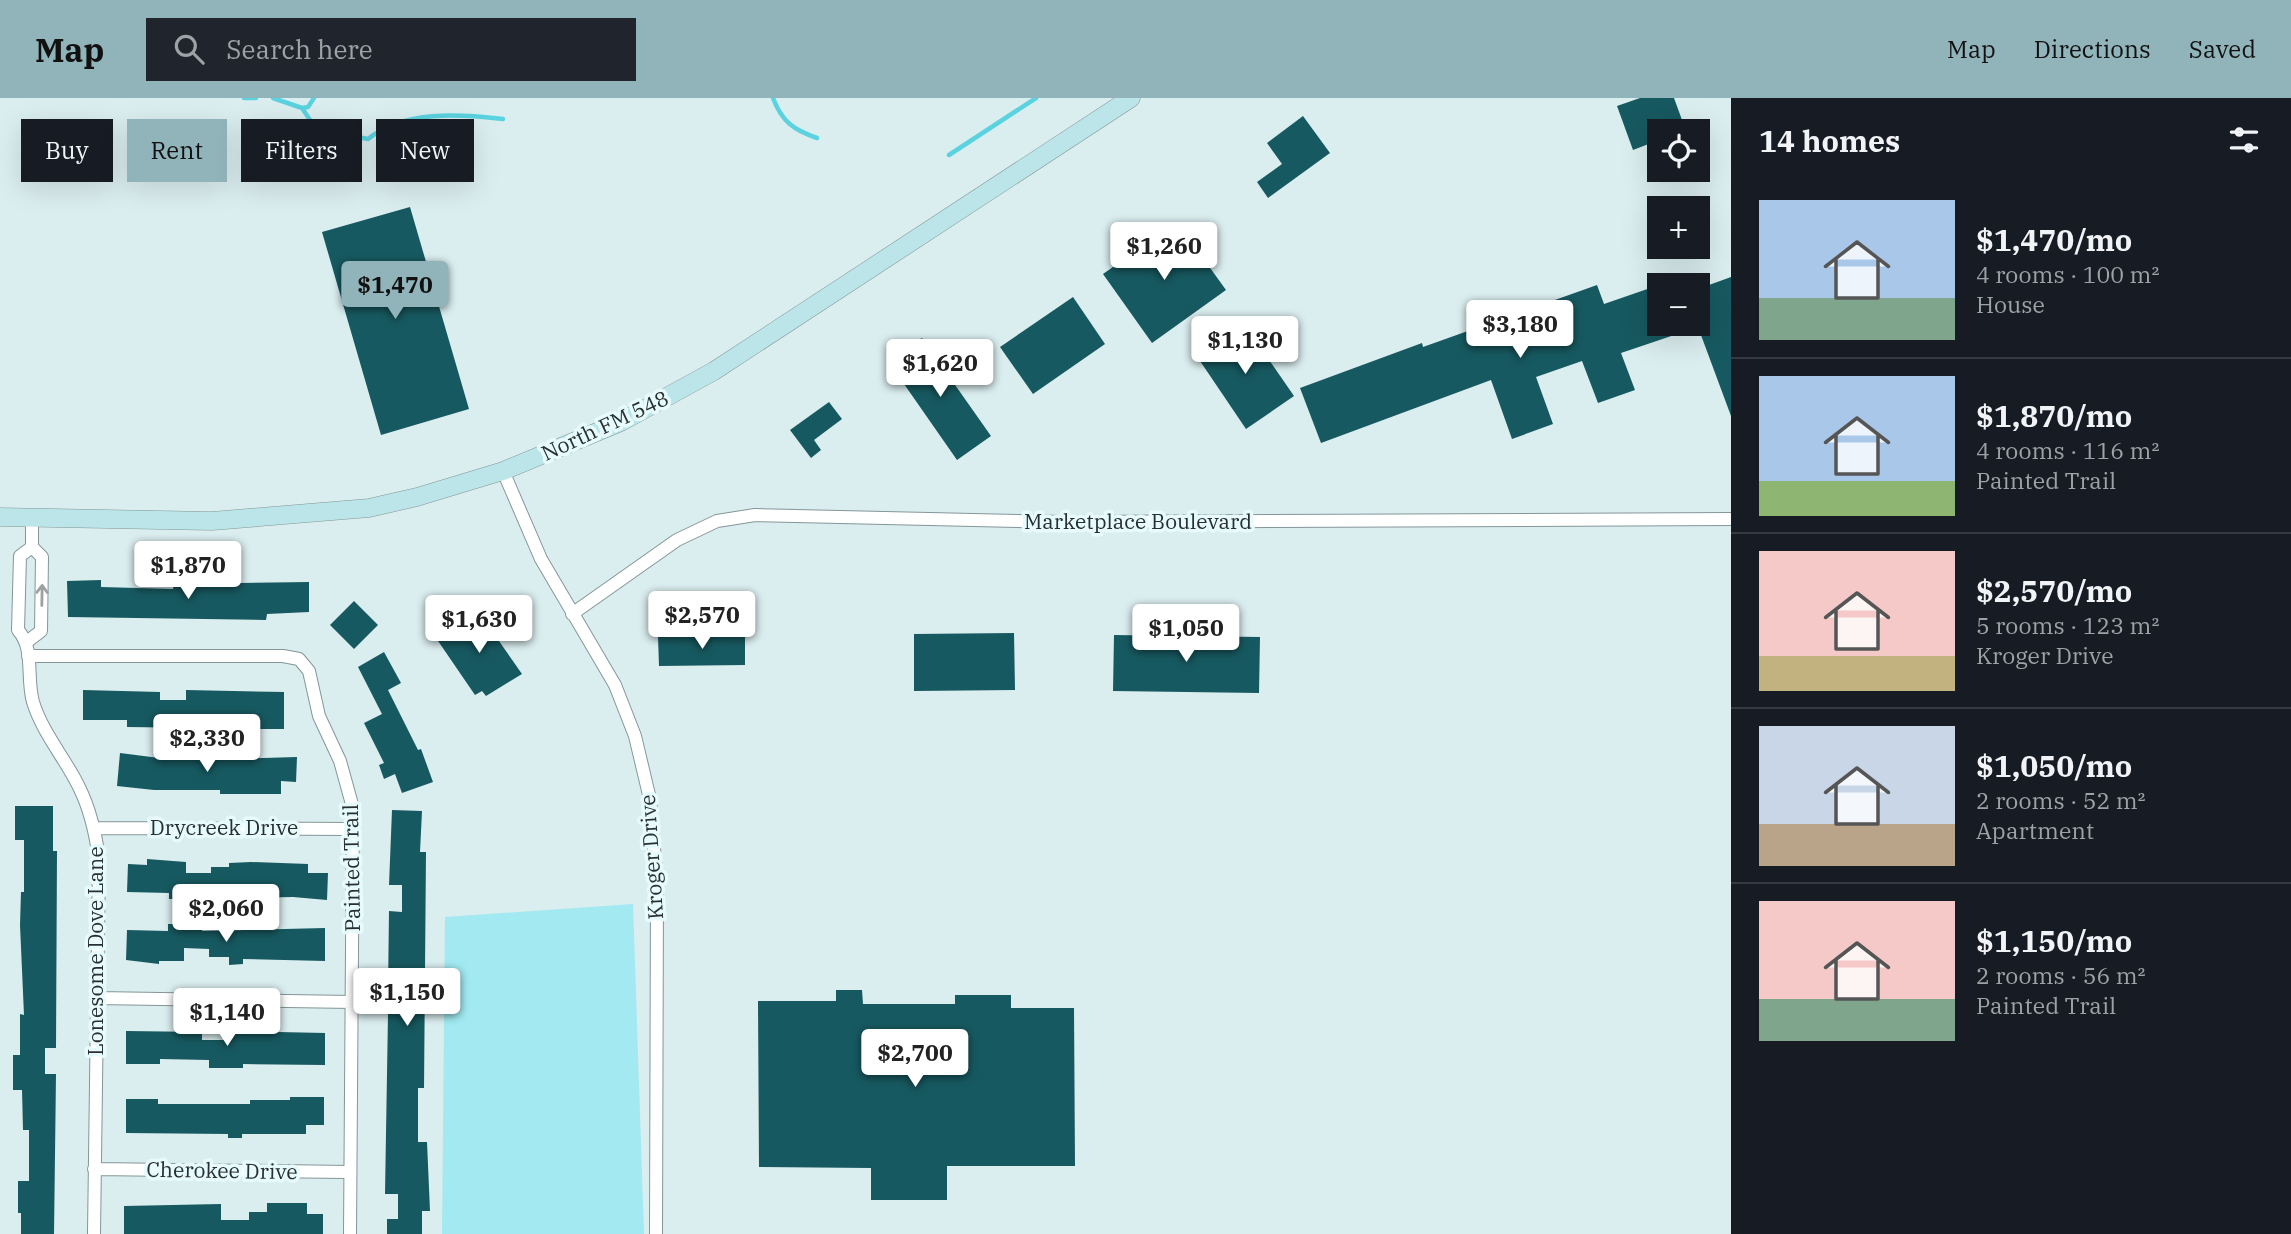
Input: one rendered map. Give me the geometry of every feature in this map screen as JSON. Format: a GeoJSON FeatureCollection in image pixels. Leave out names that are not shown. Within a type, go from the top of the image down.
{"type":"FeatureCollection","features":[{"type":"Feature","properties":{"kind":"main road","name":"North FM 548"},"geometry":{"type":"LineString","coordinates":[[0,517],[212,521],[369,508],[503,471],[621,422],[714,371],[1131,98]]}},
{"type":"Feature","properties":{"kind":"street","name":"Kroger Drive"},"geometry":{"type":"LineString","coordinates":[[503,471],[541,559],[595,648],[624,707],[635,736],[650,799],[657,885],[656,1234]]}},
{"type":"Feature","properties":{"kind":"street","name":"Marketplace Boulevard"},"geometry":{"type":"LineString","coordinates":[[572,614],[677,540],[718,521],[755,515],[1065,522],[1731,519]]}},
{"type":"Feature","properties":{"kind":"street","name":"Lonesome Dove Lane"},"geometry":{"type":"LineString","coordinates":[[28,641],[41,631],[42,557],[32,547],[32,518]]}},
{"type":"Feature","properties":{"kind":"street","name":"Lonesome Dove Lane"},"geometry":{"type":"LineString","coordinates":[[32,547],[20,556],[18,630],[28,641],[30,686],[39,718],[79,787],[94,828],[99,860],[94,1234]]}},
{"type":"Feature","properties":{"kind":"street","name":"Painted Trail"},"geometry":{"type":"LineString","coordinates":[[28,656],[283,656],[299,659],[309,671],[322,723],[346,777],[353,829],[350,1234]]}},
{"type":"Feature","properties":{"kind":"street","name":"Drycreek Drive"},"geometry":{"type":"LineString","coordinates":[[94,828],[353,829]]}},
{"type":"Feature","properties":{"kind":"street"},"geometry":{"type":"LineString","coordinates":[[97,998],[353,1002]]}},
{"type":"Feature","properties":{"kind":"street","name":"Cherokee Drive"},"geometry":{"type":"LineString","coordinates":[[94,1169],[351,1172]]}},
{"type":"Feature","properties":{"kind":"shaded area"},"geometry":{"type":"Polygon","coordinates":[[[633,904],[644,1234],[442,1234],[445,917],[633,904]]]}},
{"type":"Feature","properties":{"kind":"building"},"geometry":{"type":"Polygon","coordinates":[[[1640,98],[1674,98],[1682,119],[1647,119],[1647,145],[1633,150],[1617,106],[1640,98]]]}},
{"type":"Feature","properties":{"kind":"building"},"geometry":{"type":"Polygon","coordinates":[[[1303,116],[1330,153],[1268,198],[1257,182],[1282,164],[1267,143],[1303,116]]]}},
{"type":"Feature","properties":{"kind":"building"},"geometry":{"type":"Polygon","coordinates":[[[410,207],[469,409],[381,435],[322,232],[410,207]]]}},
{"type":"Feature","properties":{"kind":"building"},"geometry":{"type":"Polygon","coordinates":[[[1177,222],[1226,290],[1152,343],[1103,274],[1177,222]]]}},
{"type":"Feature","properties":{"kind":"building"},"geometry":{"type":"Polygon","coordinates":[[[1731,277],[1731,416],[1701,336],[1710,336],[1710,285],[1731,277]]]}},
{"type":"Feature","properties":{"kind":"building"},"geometry":{"type":"Polygon","coordinates":[[[1597,285],[1604,304],[1647,289],[1647,336],[1671,336],[1621,353],[1635,390],[1598,403],[1582,361],[1536,377],[1553,424],[1512,439],[1491,380],[1321,443],[1300,388],[1422,343],[1423,347],[1597,285]]]}},
{"type":"Feature","properties":{"kind":"building"},"geometry":{"type":"Polygon","coordinates":[[[1073,297],[1105,344],[1033,394],[1000,347],[1073,297]]]}},
{"type":"Feature","properties":{"kind":"building"},"geometry":{"type":"Polygon","coordinates":[[[1243,322],[1294,396],[1246,429],[1196,355],[1243,322]]]}},
{"type":"Feature","properties":{"kind":"building"},"geometry":{"type":"Polygon","coordinates":[[[922,338],[991,436],[957,460],[888,361],[922,338]]]}},
{"type":"Feature","properties":{"kind":"building"},"geometry":{"type":"Polygon","coordinates":[[[829,402],[842,419],[814,440],[821,450],[811,458],[790,430],[829,402]]]}},
{"type":"Feature","properties":{"kind":"building"},"geometry":{"type":"Polygon","coordinates":[[[101,580],[101,587],[173,589],[174,584],[309,582],[309,612],[267,614],[266,620],[68,617],[67,581],[101,580]]]}},
{"type":"Feature","properties":{"kind":"building"},"geometry":{"type":"Polygon","coordinates":[[[354,601],[378,625],[354,649],[330,625],[354,601]]]}},
{"type":"Feature","properties":{"kind":"building"},"geometry":{"type":"Polygon","coordinates":[[[478,611],[522,674],[486,696],[482,691],[475,695],[436,638],[478,611]]]}},
{"type":"Feature","properties":{"kind":"building"},"geometry":{"type":"Polygon","coordinates":[[[1014,633],[1015,690],[914,691],[914,634],[1014,633]]]}},
{"type":"Feature","properties":{"kind":"building"},"geometry":{"type":"Polygon","coordinates":[[[1114,635],[1260,637],[1259,693],[1113,691],[1114,635]]]}},
{"type":"Feature","properties":{"kind":"building"},"geometry":{"type":"Polygon","coordinates":[[[745,636],[745,665],[659,666],[658,637],[745,636]]]}},
{"type":"Feature","properties":{"kind":"building"},"geometry":{"type":"Polygon","coordinates":[[[384,652],[401,683],[388,690],[418,750],[421,749],[433,782],[402,793],[395,774],[384,779],[379,765],[384,763],[364,723],[382,714],[358,667],[384,652]]]}},
{"type":"Feature","properties":{"kind":"building"},"geometry":{"type":"Polygon","coordinates":[[[83,690],[160,692],[160,700],[186,700],[186,690],[284,692],[284,729],[251,729],[251,719],[202,720],[202,728],[127,727],[127,720],[83,720],[83,690]]]}},
{"type":"Feature","properties":{"kind":"building"},"geometry":{"type":"Polygon","coordinates":[[[120,753],[167,759],[167,756],[201,756],[201,760],[297,757],[296,782],[281,781],[281,794],[220,794],[220,790],[154,790],[117,786],[120,753]]]}},
{"type":"Feature","properties":{"kind":"building"},"geometry":{"type":"Polygon","coordinates":[[[15,806],[53,806],[53,851],[57,851],[56,1048],[45,1048],[45,1074],[56,1074],[54,1234],[21,1234],[21,1213],[18,1213],[18,1181],[29,1181],[29,1130],[23,1130],[22,1090],[13,1090],[13,1055],[20,1055],[20,1014],[24,1015],[20,925],[21,892],[24,892],[24,840],[15,840],[15,806]]]}},
{"type":"Feature","properties":{"kind":"building"},"geometry":{"type":"Polygon","coordinates":[[[392,810],[422,811],[420,852],[426,852],[424,1088],[418,1088],[418,1142],[427,1142],[430,1211],[422,1211],[422,1234],[387,1234],[387,1219],[398,1219],[398,1194],[385,1194],[388,1014],[398,1014],[398,991],[388,991],[389,911],[402,912],[402,885],[389,885],[392,810]]]}},
{"type":"Feature","properties":{"kind":"building"},"geometry":{"type":"Polygon","coordinates":[[[147,859],[186,862],[186,873],[211,873],[211,867],[229,867],[229,863],[308,864],[308,873],[328,873],[327,900],[293,897],[169,899],[169,893],[127,892],[128,864],[147,865],[147,859]]]}},
{"type":"Feature","properties":{"kind":"building"},"geometry":{"type":"Polygon","coordinates":[[[168,924],[202,924],[202,931],[325,928],[325,961],[243,959],[243,964],[229,965],[229,957],[209,957],[209,949],[184,948],[184,961],[159,961],[159,964],[126,960],[127,930],[168,931],[168,924]]]}},
{"type":"Feature","properties":{"kind":"building"},"geometry":{"type":"Polygon","coordinates":[[[836,990],[862,990],[863,1004],[955,1004],[955,995],[1011,995],[1011,1008],[1074,1008],[1075,1166],[947,1166],[947,1200],[871,1200],[871,1168],[759,1167],[758,1001],[836,1001],[836,990]]]}},
{"type":"Feature","properties":{"kind":"building"},"geometry":{"type":"Polygon","coordinates":[[[126,1031],[202,1032],[202,1040],[227,1040],[227,1031],[325,1033],[325,1065],[243,1064],[243,1068],[209,1068],[209,1060],[160,1059],[160,1064],[126,1064],[126,1031]]]}},
{"type":"Feature","properties":{"kind":"building"},"geometry":{"type":"Polygon","coordinates":[[[290,1097],[324,1097],[324,1125],[306,1125],[306,1134],[242,1134],[242,1138],[228,1138],[228,1134],[126,1133],[126,1099],[158,1099],[158,1104],[250,1104],[250,1100],[290,1100],[290,1097]]]}},
{"type":"Feature","properties":{"kind":"building"},"geometry":{"type":"Polygon","coordinates":[[[267,1203],[307,1203],[307,1214],[323,1214],[323,1234],[124,1234],[124,1206],[221,1204],[221,1220],[249,1220],[249,1212],[267,1212],[267,1203]]]}},
{"type":"Feature","properties":{"kind":"waterway"},"geometry":{"type":"LineString","coordinates":[[244,98],[256,98]]}},
{"type":"Feature","properties":{"kind":"waterway"},"geometry":{"type":"LineString","coordinates":[[273,98],[302,108],[308,107],[314,98]]}},
{"type":"Feature","properties":{"kind":"waterway"},"geometry":{"type":"LineString","coordinates":[[773,98],[780,113],[790,124],[817,138]]}},
{"type":"Feature","properties":{"kind":"waterway"},"geometry":{"type":"LineString","coordinates":[[949,155],[1036,98]]}},
{"type":"Feature","properties":{"kind":"waterway"},"geometry":{"type":"LineString","coordinates":[[302,108],[312,123],[319,143],[331,145],[347,135],[368,139],[398,123],[433,116],[503,119]]}}]}
